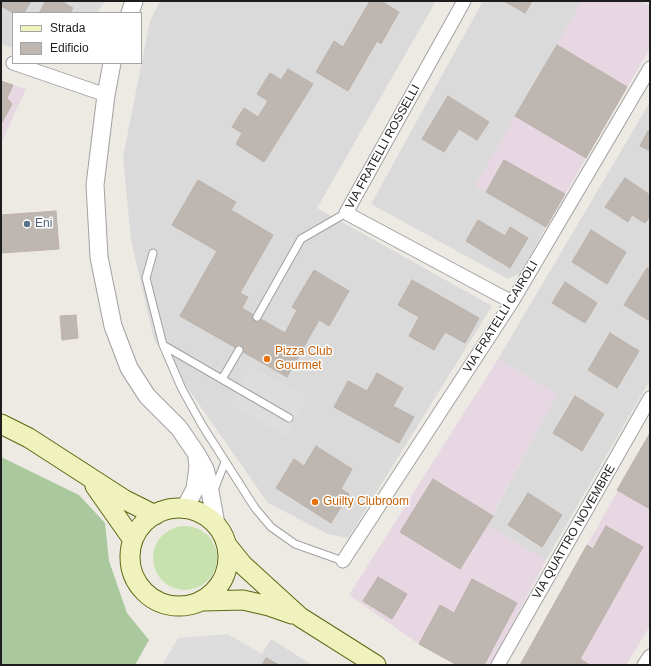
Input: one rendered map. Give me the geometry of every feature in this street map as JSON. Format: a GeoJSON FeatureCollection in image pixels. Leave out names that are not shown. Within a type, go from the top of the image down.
{"type":"FeatureCollection","features":[{"type":"Feature","properties":{"kind":"main road"},"geometry":{"type":"LineString","coordinates":[[1,424],[29,438],[125,500],[155,515]]}},
{"type":"Feature","properties":{"kind":"main road"},"geometry":{"type":"LineString","coordinates":[[88,477],[133,540]]}},
{"type":"Feature","properties":{"kind":"main road"},"geometry":{"type":"LineString","coordinates":[[204,601],[216,590],[225,576],[229,560],[222,533],[216,524],[206,516],[194,510],[182,508],[168,510],[155,515],[142,526],[133,540],[130,557],[133,574],[142,589],[154,600],[170,606],[187,606],[204,601],[243,600],[269,606],[300,617]]}},
{"type":"Feature","properties":{"kind":"main road"},"geometry":{"type":"LineString","coordinates":[[226,544],[243,565],[300,617],[376,665]]}},
{"type":"Feature","properties":{"kind":"street"},"geometry":{"type":"LineString","coordinates":[[130,12],[134,1]]}},
{"type":"Feature","properties":{"kind":"street","name":"VIA FRATELLI ROSSELLI"},"geometry":{"type":"LineString","coordinates":[[464,1],[346,213],[512,302]]}},
{"type":"Feature","properties":{"kind":"street"},"geometry":{"type":"LineString","coordinates":[[1,59],[12,63]]}},
{"type":"Feature","properties":{"kind":"street"},"geometry":{"type":"LineString","coordinates":[[16,64],[106,95]]}},
{"type":"Feature","properties":{"kind":"street"},"geometry":{"type":"LineString","coordinates":[[112,64],[106,95],[95,185],[99,257],[113,326],[129,368],[148,396],[179,428],[196,453],[207,475],[216,524]]}},
{"type":"Feature","properties":{"kind":"street","name":"VIA FRATELLI CAIROLI"},"geometry":{"type":"LineString","coordinates":[[343,561],[512,302],[650,68]]}},
{"type":"Feature","properties":{"kind":"street","name":"VIA QUATTRO NOVEMBRE"},"geometry":{"type":"LineString","coordinates":[[498,665],[650,398]]}},
{"type":"Feature","properties":{"kind":"street"},"geometry":{"type":"LineString","coordinates":[[182,508],[187,504],[195,488],[198,467],[196,453]]}},
{"type":"Feature","properties":{"kind":"street"},"geometry":{"type":"LineString","coordinates":[[644,665],[650,656]]}},
{"type":"Feature","properties":{"kind":"lane"},"geometry":{"type":"LineString","coordinates":[[257,317],[301,239],[346,213]]}},
{"type":"Feature","properties":{"kind":"lane"},"geometry":{"type":"LineString","coordinates":[[153,253],[146,278],[163,345],[182,389],[225,462],[255,508],[271,527],[295,544],[343,561]]}},
{"type":"Feature","properties":{"kind":"lane"},"geometry":{"type":"LineString","coordinates":[[163,345],[289,418]]}},
{"type":"Feature","properties":{"kind":"lane"},"geometry":{"type":"LineString","coordinates":[[222,379],[239,350]]}},
{"type":"Feature","properties":{"kind":"lane"},"geometry":{"type":"LineString","coordinates":[[211,498],[225,462]]}},
{"type":"Feature","properties":{"kind":"shaded area"},"geometry":{"type":"Polygon","coordinates":[[[1,1],[105,1],[98,12],[12,12],[12,48],[1,44],[1,1]]]}},
{"type":"Feature","properties":{"kind":"shaded area"},"geometry":{"type":"Polygon","coordinates":[[[160,1],[436,1],[317,208],[492,306],[348,538],[328,534],[268,503],[154,340],[131,240],[123,157],[150,21],[160,1]]]}},
{"type":"Feature","properties":{"kind":"shaded area"},"geometry":{"type":"Polygon","coordinates":[[[483,1],[582,1],[557,45],[486,192],[546,227],[521,273],[508,279],[371,204],[483,1]]]}},
{"type":"Feature","properties":{"kind":"shaded area"},"geometry":{"type":"Polygon","coordinates":[[[582,1],[641,1],[650,6],[650,48],[546,227],[475,186],[582,1]]]}},
{"type":"Feature","properties":{"kind":"shaded area"},"geometry":{"type":"Polygon","coordinates":[[[1,81],[26,89],[1,143],[1,81]]]}},
{"type":"Feature","properties":{"kind":"shaded area"},"geometry":{"type":"Polygon","coordinates":[[[650,102],[650,380],[546,560],[487,526],[557,394],[498,359],[650,102]]]}},
{"type":"Feature","properties":{"kind":"shaded area"},"geometry":{"type":"Polygon","coordinates":[[[498,359],[557,394],[487,525],[546,560],[491,665],[457,665],[419,644],[349,595],[498,359]]]}},
{"type":"Feature","properties":{"kind":"shaded area"},"geometry":{"type":"Polygon","coordinates":[[[250,366],[307,397],[286,436],[229,405],[250,366]]]}},
{"type":"Feature","properties":{"kind":"shaded area"},"geometry":{"type":"Polygon","coordinates":[[[650,433],[650,626],[626,665],[520,665],[650,433]]]}},
{"type":"Feature","properties":{"kind":"shaded area"},"geometry":{"type":"Polygon","coordinates":[[[228,634],[262,654],[255,665],[162,665],[178,638],[228,634]]]}},
{"type":"Feature","properties":{"kind":"shaded area"},"geometry":{"type":"Polygon","coordinates":[[[271,639],[312,665],[255,665],[271,639]]]}},
{"type":"Feature","properties":{"kind":"green space"},"geometry":{"type":"Polygon","coordinates":[[[1,457],[79,495],[105,523],[109,561],[127,613],[149,640],[135,665],[1,665],[1,457]]]}},
{"type":"Feature","properties":{"kind":"green space"},"geometry":{"type":"Polygon","coordinates":[[[185,526],[197,528],[208,535],[215,546],[217,558],[215,570],[208,581],[197,588],[185,590],[173,588],[162,581],[155,570],[153,558],[155,546],[162,535],[173,528],[185,526]]]}},
{"type":"Feature","properties":{"kind":"building"},"geometry":{"type":"Polygon","coordinates":[[[1,1],[31,1],[25,12],[12,12],[1,6],[1,1]]]}},
{"type":"Feature","properties":{"kind":"building"},"geometry":{"type":"Polygon","coordinates":[[[46,1],[61,1],[73,8],[71,12],[40,12],[46,1]]]}},
{"type":"Feature","properties":{"kind":"building"},"geometry":{"type":"Polygon","coordinates":[[[370,1],[381,1],[399,12],[381,44],[377,41],[348,91],[316,72],[334,41],[343,47],[370,1]]]}},
{"type":"Feature","properties":{"kind":"building"},"geometry":{"type":"Polygon","coordinates":[[[504,1],[532,1],[525,13],[504,1]]]}},
{"type":"Feature","properties":{"kind":"building"},"geometry":{"type":"Polygon","coordinates":[[[557,45],[627,87],[586,158],[515,116],[557,45]]]}},
{"type":"Feature","properties":{"kind":"building"},"geometry":{"type":"Polygon","coordinates":[[[288,69],[313,84],[264,162],[236,144],[242,133],[232,127],[244,108],[258,117],[268,101],[257,94],[270,73],[281,80],[288,69]]]}},
{"type":"Feature","properties":{"kind":"building"},"geometry":{"type":"Polygon","coordinates":[[[1,81],[13,85],[7,98],[12,104],[1,124],[1,81]]]}},
{"type":"Feature","properties":{"kind":"building"},"geometry":{"type":"Polygon","coordinates":[[[448,96],[489,122],[477,140],[459,129],[444,152],[422,139],[448,96]]]}},
{"type":"Feature","properties":{"kind":"building"},"geometry":{"type":"Polygon","coordinates":[[[648,131],[650,132],[650,151],[640,146],[648,131]]]}},
{"type":"Feature","properties":{"kind":"building"},"geometry":{"type":"Polygon","coordinates":[[[504,160],[565,194],[546,227],[486,192],[504,160]]]}},
{"type":"Feature","properties":{"kind":"building"},"geometry":{"type":"Polygon","coordinates":[[[625,178],[650,195],[650,216],[645,223],[632,215],[628,222],[605,207],[625,178]]]}},
{"type":"Feature","properties":{"kind":"building"},"geometry":{"type":"Polygon","coordinates":[[[198,180],[236,202],[231,210],[273,235],[240,293],[248,297],[242,308],[285,333],[297,310],[292,307],[314,270],[349,291],[329,326],[319,320],[287,377],[180,316],[217,251],[172,225],[198,180]]]}},
{"type":"Feature","properties":{"kind":"building"},"geometry":{"type":"Polygon","coordinates":[[[56,211],[59,249],[1,253],[1,215],[56,211]]]}},
{"type":"Feature","properties":{"kind":"building"},"geometry":{"type":"Polygon","coordinates":[[[478,220],[505,236],[510,227],[528,238],[510,268],[466,241],[478,220]]]}},
{"type":"Feature","properties":{"kind":"building"},"geometry":{"type":"Polygon","coordinates":[[[591,230],[626,252],[607,284],[572,262],[591,230]]]}},
{"type":"Feature","properties":{"kind":"building"},"geometry":{"type":"Polygon","coordinates":[[[647,268],[650,270],[650,321],[624,305],[647,268]]]}},
{"type":"Feature","properties":{"kind":"building"},"geometry":{"type":"Polygon","coordinates":[[[412,280],[479,318],[465,343],[445,332],[434,350],[409,336],[419,317],[398,305],[412,280]]]}},
{"type":"Feature","properties":{"kind":"building"},"geometry":{"type":"Polygon","coordinates":[[[565,282],[597,303],[585,323],[552,303],[565,282]]]}},
{"type":"Feature","properties":{"kind":"building"},"geometry":{"type":"Polygon","coordinates":[[[76,315],[78,338],[62,340],[60,316],[76,315]]]}},
{"type":"Feature","properties":{"kind":"building"},"geometry":{"type":"Polygon","coordinates":[[[610,333],[639,351],[617,388],[588,370],[610,333]]]}},
{"type":"Feature","properties":{"kind":"building"},"geometry":{"type":"Polygon","coordinates":[[[377,373],[403,388],[393,406],[414,417],[399,443],[334,407],[348,381],[367,391],[377,373]]]}},
{"type":"Feature","properties":{"kind":"building"},"geometry":{"type":"Polygon","coordinates":[[[575,396],[604,414],[582,451],[553,433],[575,396]]]}},
{"type":"Feature","properties":{"kind":"building"},"geometry":{"type":"Polygon","coordinates":[[[650,433],[650,509],[617,490],[650,433]]]}},
{"type":"Feature","properties":{"kind":"building"},"geometry":{"type":"Polygon","coordinates":[[[316,446],[352,469],[341,489],[349,494],[331,523],[276,488],[294,459],[304,466],[316,446]]]}},
{"type":"Feature","properties":{"kind":"building"},"geometry":{"type":"Polygon","coordinates":[[[433,479],[493,516],[460,569],[400,532],[433,479]]]}},
{"type":"Feature","properties":{"kind":"building"},"geometry":{"type":"Polygon","coordinates":[[[528,493],[562,515],[542,547],[508,525],[528,493]]]}},
{"type":"Feature","properties":{"kind":"building"},"geometry":{"type":"Polygon","coordinates":[[[606,526],[643,547],[580,659],[590,665],[520,665],[587,545],[593,549],[606,526]]]}},
{"type":"Feature","properties":{"kind":"building"},"geometry":{"type":"Polygon","coordinates":[[[378,577],[407,594],[392,619],[363,601],[378,577]]]}},
{"type":"Feature","properties":{"kind":"building"},"geometry":{"type":"Polygon","coordinates":[[[472,579],[517,603],[484,665],[457,665],[419,644],[440,605],[454,613],[472,579]]]}},
{"type":"Feature","properties":{"kind":"building"},"geometry":{"type":"Polygon","coordinates":[[[266,658],[279,665],[262,665],[266,658]]]}},
{"type":"Feature","properties":{"kind":"place","name":"Eni"},"geometry":{"type":"Point","coordinates":[27,224]}},
{"type":"Feature","properties":{"kind":"place","name":"Pizza Club Gourmet"},"geometry":{"type":"Point","coordinates":[267,359]}},
{"type":"Feature","properties":{"kind":"place","name":"Guilty Clubroom"},"geometry":{"type":"Point","coordinates":[315,502]}}]}
